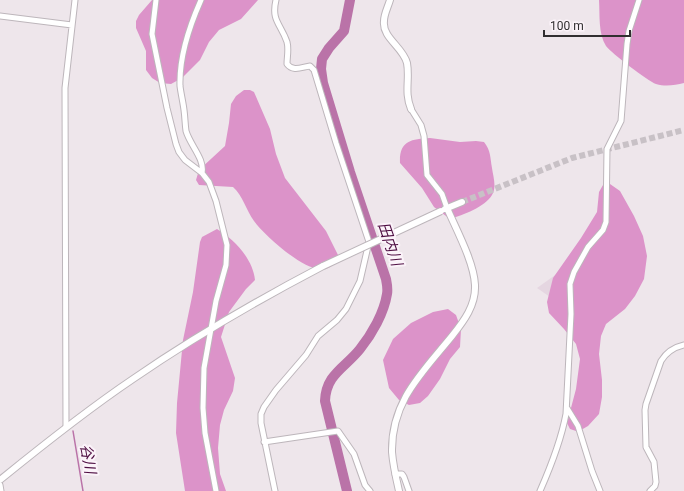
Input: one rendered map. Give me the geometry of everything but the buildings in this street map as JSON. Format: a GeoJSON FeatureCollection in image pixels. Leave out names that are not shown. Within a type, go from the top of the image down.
{"type":"FeatureCollection","features":[{"type":"Feature","properties":{"kind":"street"},"geometry":{"type":"LineString","coordinates":[[66,427],[65,88],[75,0]]}},
{"type":"Feature","properties":{"kind":"street"},"geometry":{"type":"LineString","coordinates":[[156,0],[152,34],[176,144],[179,152],[185,160],[202,173],[209,182],[216,201],[227,245],[226,265],[210,329],[204,368],[203,408],[205,433],[216,491]]}},
{"type":"Feature","properties":{"kind":"street"},"geometry":{"type":"LineString","coordinates":[[201,0],[194,15],[184,48],[180,70],[180,86],[186,132],[202,162],[202,173]]}},
{"type":"Feature","properties":{"kind":"street"},"geometry":{"type":"LineString","coordinates":[[275,491],[264,442],[261,414],[276,390],[306,355],[318,336],[337,320],[346,309],[360,281],[369,242],[336,143],[314,70],[310,66],[294,69],[289,67],[287,64],[287,42],[275,16],[274,10],[276,0]]}},
{"type":"Feature","properties":{"kind":"street"},"geometry":{"type":"LineString","coordinates":[[390,0],[383,22],[389,37],[403,53],[406,61],[408,71],[406,92],[407,101],[421,125],[424,136],[427,175],[442,194],[444,209],[472,272],[475,285],[474,298],[470,311],[462,324],[410,388],[401,407],[393,434],[392,452],[399,491]]}},
{"type":"Feature","properties":{"kind":"street"},"geometry":{"type":"LineString","coordinates":[[540,491],[558,448],[563,429],[568,391],[571,314],[570,284],[574,272],[588,248],[603,230],[606,222],[607,149],[621,121],[627,44],[629,31],[639,0]]}},
{"type":"Feature","properties":{"kind":"street"},"geometry":{"type":"LineString","coordinates":[[0,16],[72,25]]}},
{"type":"Feature","properties":{"kind":"street"},"geometry":{"type":"LineString","coordinates":[[0,480],[66,427],[134,378],[210,329],[277,290],[323,266],[462,202]]}},
{"type":"Feature","properties":{"kind":"street"},"geometry":{"type":"LineString","coordinates":[[650,491],[655,486],[656,482],[654,462],[646,447],[646,404],[661,360],[666,355],[684,344]]}},
{"type":"Feature","properties":{"kind":"street"},"geometry":{"type":"LineString","coordinates":[[566,407],[578,426],[600,491]]}},
{"type":"Feature","properties":{"kind":"street"},"geometry":{"type":"LineString","coordinates":[[264,442],[337,431],[354,454],[365,485],[370,491]]}},
{"type":"Feature","properties":{"kind":"street"},"geometry":{"type":"LineString","coordinates":[[395,474],[402,474],[408,491]]}},
{"type":"Feature","properties":{"kind":"street"},"geometry":{"type":"LineString","coordinates":[[0,485],[1,491]]}},
{"type":"Feature","properties":{"kind":"shaded area"},"geometry":{"type":"Polygon","coordinates":[[[152,0],[258,0],[241,19],[219,30],[209,42],[200,60],[182,78],[171,84],[160,83],[152,78],[146,70],[146,51],[136,28],[136,21],[139,15],[152,0]]]}},
{"type":"Feature","properties":{"kind":"shaded area"},"geometry":{"type":"Polygon","coordinates":[[[599,0],[684,0],[684,83],[667,86],[656,84],[638,73],[609,50],[603,41],[600,24],[599,0]]]}},
{"type":"Feature","properties":{"kind":"shaded area"},"geometry":{"type":"Polygon","coordinates":[[[244,90],[254,92],[270,129],[276,154],[285,178],[326,231],[339,257],[334,264],[329,267],[323,269],[312,268],[294,258],[284,250],[254,221],[233,187],[199,185],[196,180],[199,170],[225,146],[231,104],[236,96],[244,90]]]}},
{"type":"Feature","properties":{"kind":"shaded area"},"geometry":{"type":"Polygon","coordinates":[[[430,138],[460,142],[484,142],[490,154],[494,178],[493,192],[489,199],[479,207],[450,219],[434,207],[422,188],[400,163],[400,156],[404,146],[417,139],[430,138]]]}},
{"type":"Feature","properties":{"kind":"shaded area"},"geometry":{"type":"Polygon","coordinates":[[[610,184],[620,191],[643,236],[647,256],[644,279],[635,296],[625,309],[606,324],[601,336],[599,354],[602,397],[599,414],[588,426],[576,431],[570,429],[567,423],[576,389],[580,359],[576,344],[549,313],[547,302],[553,278],[597,212],[599,192],[603,185],[610,184]]]}},
{"type":"Feature","properties":{"kind":"shaded area"},"geometry":{"type":"Polygon","coordinates":[[[217,229],[230,238],[242,250],[251,265],[255,280],[246,289],[229,312],[221,337],[235,378],[233,391],[224,410],[220,425],[218,448],[220,474],[226,491],[185,491],[176,433],[177,403],[183,340],[193,292],[200,242],[202,237],[217,229]]]}},
{"type":"Feature","properties":{"kind":"shaded area"},"geometry":{"type":"Polygon","coordinates":[[[558,273],[553,299],[537,288],[558,273]]]}},
{"type":"Feature","properties":{"kind":"shaded area"},"geometry":{"type":"Polygon","coordinates":[[[448,309],[456,315],[461,329],[460,347],[450,359],[440,379],[428,396],[420,403],[409,405],[399,400],[389,388],[383,360],[393,339],[411,323],[433,312],[448,309]]]}},
{"type":"Feature","properties":{"kind":"waterway","name":"田内川"},"geometry":{"type":"LineString","coordinates":[[347,491],[325,401],[326,392],[329,384],[337,372],[354,356],[369,337],[380,316],[387,290],[386,279],[350,172],[323,83],[321,69],[322,59],[329,48],[344,31],[350,0]]}},
{"type":"Feature","properties":{"kind":"waterway","name":"谷川"},"geometry":{"type":"LineString","coordinates":[[73,431],[83,491]]}},
{"type":"Feature","properties":{"kind":"tunnel"},"geometry":{"type":"LineString","coordinates":[[462,202],[572,158],[684,130]]}}]}
